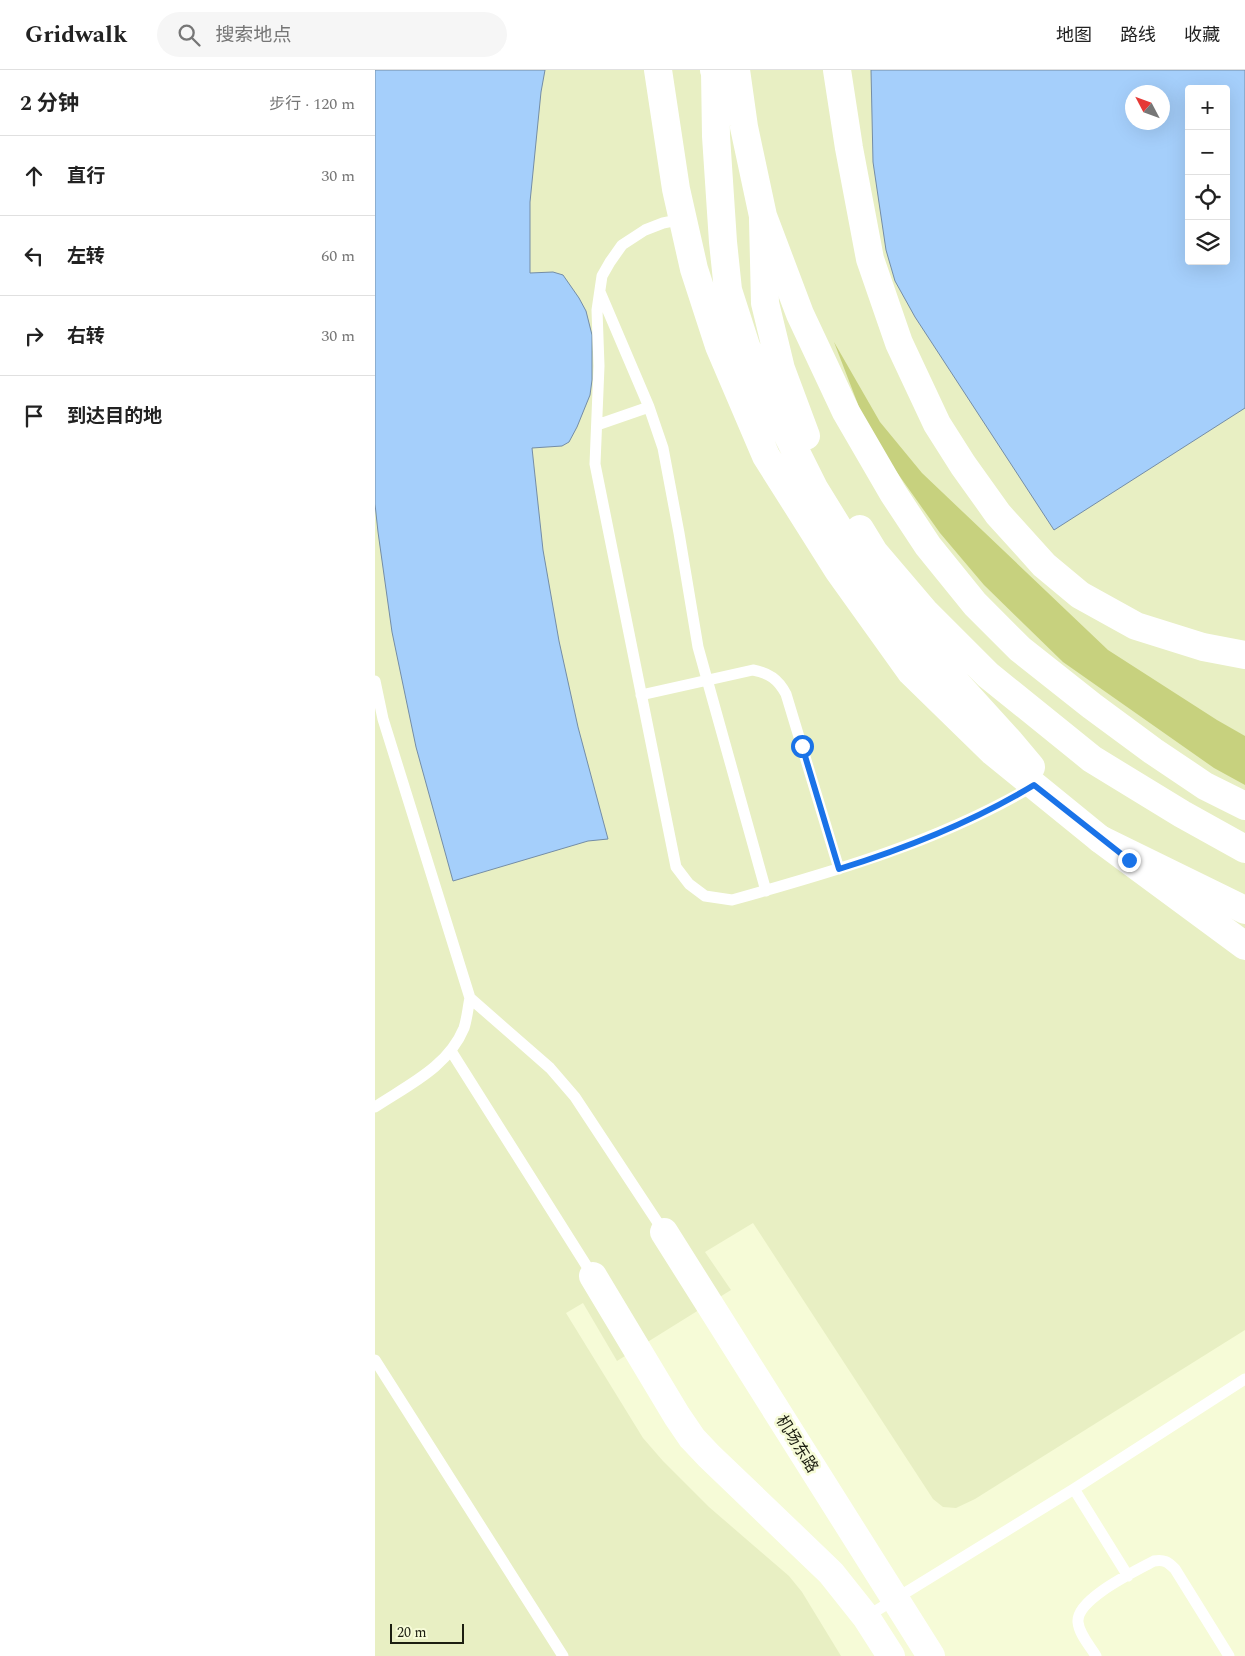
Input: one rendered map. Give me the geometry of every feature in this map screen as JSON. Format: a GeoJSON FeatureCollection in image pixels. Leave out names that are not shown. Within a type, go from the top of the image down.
{"type":"FeatureCollection","features":[{"type":"Feature","properties":{"kind":"main road"},"geometry":{"type":"LineString","coordinates":[[658,70],[676,189],[694,269],[719,346],[766,456],[838,570],[911,672],[993,752],[1100,838],[1245,946]]}},
{"type":"Feature","properties":{"kind":"main road"},"geometry":{"type":"LineString","coordinates":[[714,70],[750,155]]}},
{"type":"Feature","properties":{"kind":"main road"},"geometry":{"type":"LineString","coordinates":[[714,70],[716,136],[728,290],[746,346],[779,418],[814,488],[865,571],[929,654],[1011,742],[1066,810]]}},
{"type":"Feature","properties":{"kind":"main road"},"geometry":{"type":"LineString","coordinates":[[736,70],[744,127],[763,216],[800,314],[846,412],[893,493],[928,546],[975,604],[1020,649],[1091,706],[1153,751],[1205,786],[1245,806]]}},
{"type":"Feature","properties":{"kind":"main road"},"geometry":{"type":"LineString","coordinates":[[728,290],[733,175],[746,70]]}},
{"type":"Feature","properties":{"kind":"main road"},"geometry":{"type":"LineString","coordinates":[[744,127],[746,70]]}},
{"type":"Feature","properties":{"kind":"main road"},"geometry":{"type":"LineString","coordinates":[[837,70],[849,148],[870,259],[899,343],[937,424],[963,465],[998,514],[1043,565],[1080,595],[1136,626],[1203,647],[1245,655]]}},
{"type":"Feature","properties":{"kind":"main road"},"geometry":{"type":"LineString","coordinates":[[763,216],[765,303],[781,369],[804,432],[835,491],[874,552],[926,613],[988,675],[1084,753],[1181,814],[1245,849]]}},
{"type":"Feature","properties":{"kind":"main road"},"geometry":{"type":"LineString","coordinates":[[1100,838],[1245,910]]}},
{"type":"Feature","properties":{"kind":"main road","name":"机场东路"},"geometry":{"type":"LineString","coordinates":[[664,1232],[931,1656]]}},
{"type":"Feature","properties":{"kind":"main road"},"geometry":{"type":"LineString","coordinates":[[593,1276],[692,1438],[831,1573],[866,1616],[891,1656]]}},
{"type":"Feature","properties":{"kind":"lane"},"geometry":{"type":"LineString","coordinates":[[683,219],[663,223],[645,230],[622,245],[603,276],[597,310],[599,366],[595,464],[676,867],[689,884],[705,896],[732,900],[839,869],[896,850],[1003,804],[1034,785]]}},
{"type":"Feature","properties":{"kind":"lane"},"geometry":{"type":"LineString","coordinates":[[600,292],[649,407],[663,448],[698,647],[766,891]]}},
{"type":"Feature","properties":{"kind":"lane"},"geometry":{"type":"LineString","coordinates":[[597,425],[649,407]]}},
{"type":"Feature","properties":{"kind":"lane"},"geometry":{"type":"LineString","coordinates":[[641,695],[753,670],[764,672],[781,684],[786,694],[839,869]]}},
{"type":"Feature","properties":{"kind":"lane"},"geometry":{"type":"LineString","coordinates":[[375,681],[383,719],[470,998],[464,1027],[451,1052],[431,1071],[375,1107]]}},
{"type":"Feature","properties":{"kind":"lane"},"geometry":{"type":"LineString","coordinates":[[470,998],[550,1068],[575,1097],[664,1232]]}},
{"type":"Feature","properties":{"kind":"lane"},"geometry":{"type":"LineString","coordinates":[[451,1052],[593,1276]]}},
{"type":"Feature","properties":{"kind":"lane"},"geometry":{"type":"LineString","coordinates":[[375,1360],[563,1656]]}},
{"type":"Feature","properties":{"kind":"lane"},"geometry":{"type":"LineString","coordinates":[[866,1616],[1074,1489],[1245,1379]]}},
{"type":"Feature","properties":{"kind":"lane"},"geometry":{"type":"LineString","coordinates":[[1074,1489],[1128,1576]]}},
{"type":"Feature","properties":{"kind":"lane"},"geometry":{"type":"LineString","coordinates":[[1096,1656],[1081,1631],[1078,1622],[1079,1616],[1088,1602],[1128,1576],[1161,1559],[1175,1568],[1229,1656]]}},
{"type":"Feature","properties":{"kind":"shaded area"},"geometry":{"type":"Polygon","coordinates":[[[375,70],[1245,70],[1245,1330],[975,1499],[956,1508],[943,1507],[933,1499],[753,1223],[705,1252],[731,1290],[617,1361],[583,1303],[566,1313],[643,1438],[709,1507],[789,1576],[802,1592],[841,1656],[375,1656],[375,70]]]}},
{"type":"Feature","properties":{"kind":"green space"},"geometry":{"type":"Polygon","coordinates":[[[834,342],[880,422],[922,473],[1108,650],[1245,736],[1245,785],[1214,768],[1063,662],[984,585],[940,533],[869,433],[834,342]]]}},
{"type":"Feature","properties":{"kind":"building"},"geometry":{"type":"Polygon","coordinates":[[[375,70],[545,70],[530,202],[530,273],[553,272],[563,275],[586,311],[592,335],[590,395],[577,427],[569,442],[562,446],[532,448],[543,550],[559,641],[578,727],[608,839],[588,841],[453,881],[416,747],[392,632],[375,504],[375,70]]]}},
{"type":"Feature","properties":{"kind":"building"},"geometry":{"type":"Polygon","coordinates":[[[871,70],[1245,70],[1245,408],[1054,530],[915,317],[895,281],[886,250],[873,162],[871,70]]]}},
{"type":"Feature","properties":{"kind":"route"},"geometry":{"type":"LineString","coordinates":[[802,746],[839,869],[896,850],[966,821],[1003,804],[1034,785],[1129,860]]}}]}
